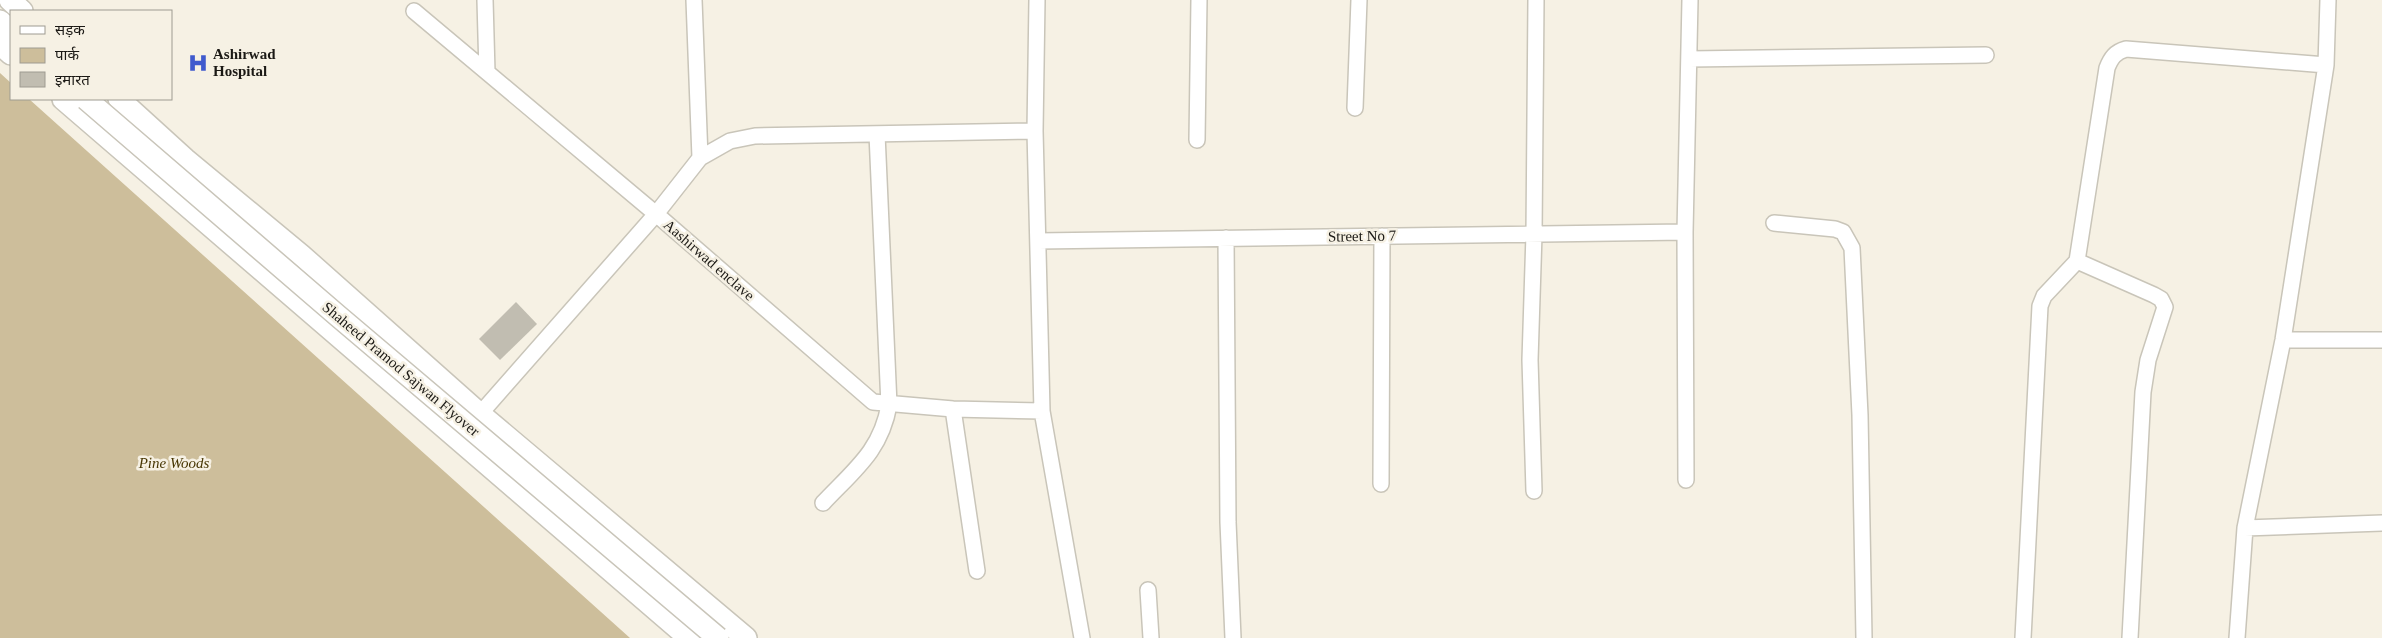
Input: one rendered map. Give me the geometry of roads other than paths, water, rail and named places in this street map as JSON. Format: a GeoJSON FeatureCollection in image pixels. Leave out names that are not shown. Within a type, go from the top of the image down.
{"type":"FeatureCollection","features":[{"type":"Feature","properties":{"kind":"street"},"geometry":{"type":"LineString","coordinates":[[10,0],[21,10]]}},
{"type":"Feature","properties":{"kind":"street"},"geometry":{"type":"LineString","coordinates":[[485,0],[487,72]]}},
{"type":"Feature","properties":{"kind":"street"},"geometry":{"type":"LineString","coordinates":[[694,0],[700,158]]}},
{"type":"Feature","properties":{"kind":"street"},"geometry":{"type":"LineString","coordinates":[[1037,0],[1035,131],[1042,411],[1082,638]]}},
{"type":"Feature","properties":{"kind":"street"},"geometry":{"type":"LineString","coordinates":[[1197,140],[1199,0]]}},
{"type":"Feature","properties":{"kind":"street"},"geometry":{"type":"LineString","coordinates":[[1355,108],[1358,0]]}},
{"type":"Feature","properties":{"kind":"street"},"geometry":{"type":"LineString","coordinates":[[1534,491],[1530,360],[1534,234],[1536,0]]}},
{"type":"Feature","properties":{"kind":"street"},"geometry":{"type":"LineString","coordinates":[[1686,480],[1685,232],[1690,0]]}},
{"type":"Feature","properties":{"kind":"street"},"geometry":{"type":"LineString","coordinates":[[2237,638],[2245,528],[2283,340],[2326,65],[2328,0]]}},
{"type":"Feature","properties":{"kind":"street","name":"Aashirwad enclave"},"geometry":{"type":"LineString","coordinates":[[414,11],[656,214],[873,402],[888,405],[953,409],[1042,411]]}},
{"type":"Feature","properties":{"kind":"street"},"geometry":{"type":"LineString","coordinates":[[0,21],[10,30]]}},
{"type":"Feature","properties":{"kind":"street"},"geometry":{"type":"LineString","coordinates":[[0,44],[10,53]]}},
{"type":"Feature","properties":{"kind":"street"},"geometry":{"type":"LineString","coordinates":[[2023,638],[2040,306],[2044,296],[2078,261],[2107,68],[2117,52],[2126,49],[2326,65]]}},
{"type":"Feature","properties":{"kind":"street"},"geometry":{"type":"LineString","coordinates":[[1689,59],[1986,55]]}},
{"type":"Feature","properties":{"kind":"street"},"geometry":{"type":"LineString","coordinates":[[64,100],[689,638]]}},
{"type":"Feature","properties":{"kind":"street","name":"Shaheed Pramod Sajwan Flyover"},"geometry":{"type":"LineString","coordinates":[[87,100],[338,316],[718,638]]}},
{"type":"Feature","properties":{"kind":"street"},"geometry":{"type":"LineString","coordinates":[[106,136],[115,133],[124,124],[124,103]]}},
{"type":"Feature","properties":{"kind":"street"},"geometry":{"type":"LineString","coordinates":[[124,103],[480,414],[746,638]]}},
{"type":"Feature","properties":{"kind":"street"},"geometry":{"type":"LineString","coordinates":[[480,414],[656,214],[700,158],[730,142],[755,136],[1035,131]]}},
{"type":"Feature","properties":{"kind":"street"},"geometry":{"type":"LineString","coordinates":[[823,503],[875,447],[885,426],[888,405],[877,134]]}},
{"type":"Feature","properties":{"kind":"street"},"geometry":{"type":"LineString","coordinates":[[1774,223],[1835,229],[1843,232],[1852,248],[1860,415],[1864,638]]}},
{"type":"Feature","properties":{"kind":"street","name":"Street No 7"},"geometry":{"type":"LineString","coordinates":[[1038,241],[1685,232]]}},
{"type":"Feature","properties":{"kind":"street"},"geometry":{"type":"LineString","coordinates":[[1381,484],[1382,236]]}},
{"type":"Feature","properties":{"kind":"street"},"geometry":{"type":"LineString","coordinates":[[1226,238],[1228,522],[1233,638]]}},
{"type":"Feature","properties":{"kind":"street"},"geometry":{"type":"LineString","coordinates":[[2078,261],[2154,295],[2161,299],[2165,307],[2148,360],[2143,392],[2130,638]]}},
{"type":"Feature","properties":{"kind":"street"},"geometry":{"type":"LineString","coordinates":[[2283,340],[2382,340]]}},
{"type":"Feature","properties":{"kind":"street"},"geometry":{"type":"LineString","coordinates":[[953,409],[977,571]]}},
{"type":"Feature","properties":{"kind":"street"},"geometry":{"type":"LineString","coordinates":[[2245,528],[2382,523]]}},
{"type":"Feature","properties":{"kind":"street"},"geometry":{"type":"LineString","coordinates":[[1148,590],[1151,638]]}},
{"type":"Feature","properties":{"kind":"place","name":"Ashirwad Hospital"},"geometry":{"type":"Point","coordinates":[198,63]}},
{"type":"Feature","properties":{"kind":"park label","name":"Pine Woods"},"geometry":{"type":"Point","coordinates":[174,463]}}]}
